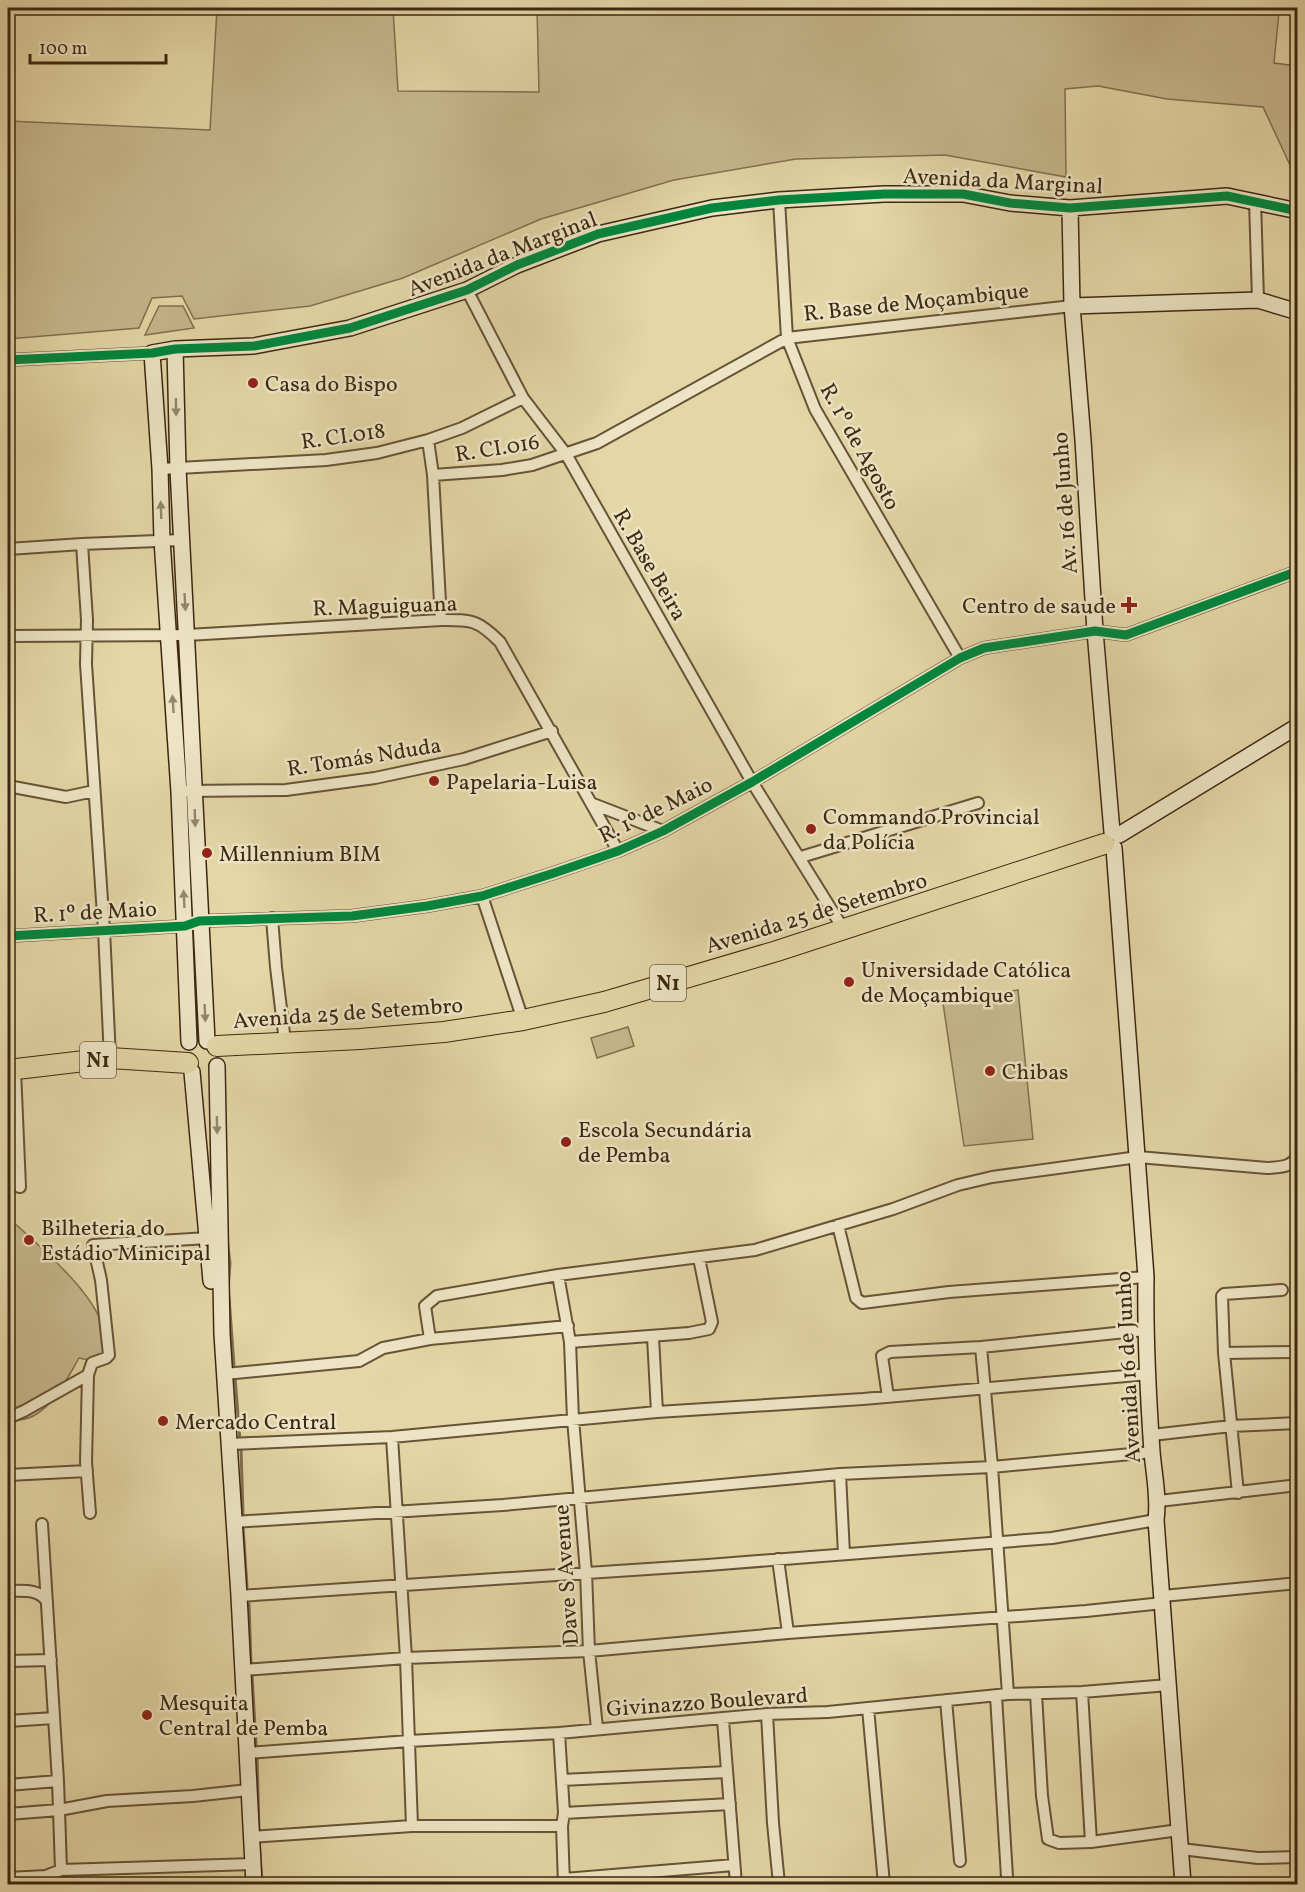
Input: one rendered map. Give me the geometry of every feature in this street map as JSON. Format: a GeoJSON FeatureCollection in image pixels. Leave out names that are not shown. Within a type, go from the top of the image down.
{"type":"FeatureCollection","features":[{"type":"Feature","properties":{"kind":"highway","name":"Avenida 25 de Setembro"},"geometry":{"type":"LineString","coordinates":[[212,1043],[360,1039],[444,1032],[523,1020],[604,1002],[844,930],[1112,840]]}},
{"type":"Feature","properties":{"kind":"highway","name":"N1"},"geometry":{"type":"LineString","coordinates":[[11,1070],[110,1058],[190,1067]]}},
{"type":"Feature","properties":{"kind":"street","name":"Avenida da Marginal"},"geometry":{"type":"LineString","coordinates":[[8,360],[254,346],[350,328],[467,290],[517,265],[598,234],[712,208],[778,200],[963,194],[1010,203],[1070,208],[1227,196],[1298,211]]}},
{"type":"Feature","properties":{"kind":"street","name":"R. 1º de Agosto"},"geometry":{"type":"LineString","coordinates":[[778,200],[787,338],[815,409],[960,657]]}},
{"type":"Feature","properties":{"kind":"street"},"geometry":{"type":"LineString","coordinates":[[1255,201],[1258,300]]}},
{"type":"Feature","properties":{"kind":"street","name":"Av. 16 de Junho"},"geometry":{"type":"LineString","coordinates":[[1070,208],[1072,306],[1112,840]]}},
{"type":"Feature","properties":{"kind":"street","name":"R. Base Beira"},"geometry":{"type":"LineString","coordinates":[[467,290],[523,398],[566,454],[752,782],[801,857],[844,930]]}},
{"type":"Feature","properties":{"kind":"street","name":"R. Base de Moçambique"},"geometry":{"type":"LineString","coordinates":[[566,454],[597,443],[787,338],[1072,306],[1258,300],[1298,312]]}},
{"type":"Feature","properties":{"kind":"street"},"geometry":{"type":"LineString","coordinates":[[175,349],[178,469],[187,635],[186,791],[192,923],[190,1067],[212,1198],[230,1444],[254,1884]]}},
{"type":"Feature","properties":{"kind":"street"},"geometry":{"type":"LineString","coordinates":[[152,353],[168,634],[186,791]]}},
{"type":"Feature","properties":{"kind":"street","name":"R. CI.018"},"geometry":{"type":"LineString","coordinates":[[160,469],[326,460],[377,453],[428,440],[462,428],[523,398]]}},
{"type":"Feature","properties":{"kind":"street"},"geometry":{"type":"LineString","coordinates":[[428,440],[433,475],[441,620]]}},
{"type":"Feature","properties":{"kind":"street","name":"R. CI.016"},"geometry":{"type":"LineString","coordinates":[[433,475],[502,470],[532,465],[566,454]]}},
{"type":"Feature","properties":{"kind":"street"},"geometry":{"type":"LineString","coordinates":[[8,549],[182,540]]}},
{"type":"Feature","properties":{"kind":"street"},"geometry":{"type":"LineString","coordinates":[[82,544],[87,636],[86,664],[110,1058]]}},
{"type":"Feature","properties":{"kind":"street","name":"R. 1º de Maio"},"geometry":{"type":"LineString","coordinates":[[8,936],[272,918],[352,916],[482,896],[618,851],[663,831],[752,782],[960,657],[984,648],[1095,631],[1126,635],[1298,571]]}},
{"type":"Feature","properties":{"kind":"street","name":"R. Maguiguana"},"geometry":{"type":"LineString","coordinates":[[8,636],[187,635],[441,620],[467,620],[485,626],[500,642],[618,851]]}},
{"type":"Feature","properties":{"kind":"street","name":"Avenida 25 de Setembro"},"geometry":{"type":"LineString","coordinates":[[1112,840],[1298,726]]}},
{"type":"Feature","properties":{"kind":"street","name":"R. Tomás Nduda"},"geometry":{"type":"LineString","coordinates":[[186,791],[286,790],[375,778],[464,759],[552,731]]}},
{"type":"Feature","properties":{"kind":"street"},"geometry":{"type":"LineString","coordinates":[[8,786],[66,797],[94,791]]}},
{"type":"Feature","properties":{"kind":"street"},"geometry":{"type":"LineString","coordinates":[[801,857],[978,803]]}},
{"type":"Feature","properties":{"kind":"street"},"geometry":{"type":"LineString","coordinates":[[593,804],[663,831]]}},
{"type":"Feature","properties":{"kind":"street","name":"Avenida 16 de Junho"},"geometry":{"type":"LineString","coordinates":[[1112,840],[1138,1157],[1146,1277],[1145,1330],[1152,1452],[1159,1501],[1156,1520],[1183,1884]]}},
{"type":"Feature","properties":{"kind":"street"},"geometry":{"type":"LineString","coordinates":[[482,896],[523,1020]]}},
{"type":"Feature","properties":{"kind":"street"},"geometry":{"type":"LineString","coordinates":[[272,918],[285,1042]]}},
{"type":"Feature","properties":{"kind":"street"},"geometry":{"type":"LineString","coordinates":[[192,923],[217,1066],[212,1198],[208,1238],[214,1313],[222,1334]]}},
{"type":"Feature","properties":{"kind":"street"},"geometry":{"type":"LineString","coordinates":[[189,1041],[196,1047],[212,1043]]}},
{"type":"Feature","properties":{"kind":"street"},"geometry":{"type":"LineString","coordinates":[[190,1067],[196,1075],[206,1076],[217,1066]]}},
{"type":"Feature","properties":{"kind":"street"},"geometry":{"type":"LineString","coordinates":[[8,1183],[20,1187],[11,1070]]}},
{"type":"Feature","properties":{"kind":"street"},"geometry":{"type":"LineString","coordinates":[[430,1340],[425,1306],[437,1296],[558,1275],[754,1250],[893,1209],[958,1185],[992,1177],[1138,1157],[1267,1168],[1289,1165],[1298,1156]]}},
{"type":"Feature","properties":{"kind":"street"},"geometry":{"type":"LineString","coordinates":[[838,1225],[856,1298],[862,1303],[949,1292],[1146,1277]]}},
{"type":"Feature","properties":{"kind":"street"},"geometry":{"type":"LineString","coordinates":[[90,1514],[87,1471],[88,1375],[92,1363],[106,1358],[109,1354],[101,1280],[93,1245],[208,1238]]}},
{"type":"Feature","properties":{"kind":"street"},"geometry":{"type":"LineString","coordinates":[[570,1342],[689,1334],[711,1328],[712,1322],[699,1258]]}},
{"type":"Feature","properties":{"kind":"street","name":"Dave S Avenue"},"geometry":{"type":"LineString","coordinates":[[558,1275],[570,1342],[573,1419],[586,1572],[589,1651],[597,1728]]}},
{"type":"Feature","properties":{"kind":"street"},"geometry":{"type":"LineString","coordinates":[[1238,1493],[1224,1353],[1222,1299],[1224,1294],[1282,1290]]}},
{"type":"Feature","properties":{"kind":"street"},"geometry":{"type":"LineString","coordinates":[[225,1374],[359,1361],[383,1348],[430,1340],[568,1326]]}},
{"type":"Feature","properties":{"kind":"street"},"geometry":{"type":"LineString","coordinates":[[888,1397],[882,1356],[885,1354],[981,1347],[1145,1330]]}},
{"type":"Feature","properties":{"kind":"street"},"geometry":{"type":"LineString","coordinates":[[653,1337],[657,1412]]}},
{"type":"Feature","properties":{"kind":"street"},"geometry":{"type":"LineString","coordinates":[[981,1347],[1008,1694]]}},
{"type":"Feature","properties":{"kind":"street"},"geometry":{"type":"LineString","coordinates":[[1224,1353],[1296,1352]]}},
{"type":"Feature","properties":{"kind":"street"},"geometry":{"type":"LineString","coordinates":[[230,1444],[392,1437],[657,1412],[888,1397],[1149,1374]]}},
{"type":"Feature","properties":{"kind":"street"},"geometry":{"type":"LineString","coordinates":[[8,1418],[88,1375]]}},
{"type":"Feature","properties":{"kind":"street"},"geometry":{"type":"LineString","coordinates":[[1152,1435],[1231,1426],[1297,1425]]}},
{"type":"Feature","properties":{"kind":"street"},"geometry":{"type":"LineString","coordinates":[[392,1437],[406,1658],[412,1826]]}},
{"type":"Feature","properties":{"kind":"street"},"geometry":{"type":"LineString","coordinates":[[234,1522],[579,1499],[840,1474],[992,1467],[1152,1452]]}},
{"type":"Feature","properties":{"kind":"street"},"geometry":{"type":"LineString","coordinates":[[8,1475],[87,1471]]}},
{"type":"Feature","properties":{"kind":"street"},"geometry":{"type":"LineString","coordinates":[[840,1474],[844,1554]]}},
{"type":"Feature","properties":{"kind":"street"},"geometry":{"type":"LineString","coordinates":[[1159,1501],[1298,1485]]}},
{"type":"Feature","properties":{"kind":"street"},"geometry":{"type":"LineString","coordinates":[[239,1596],[1052,1538],[1156,1520]]}},
{"type":"Feature","properties":{"kind":"street"},"geometry":{"type":"LineString","coordinates":[[42,1524],[58,1781],[61,1870]]}},
{"type":"Feature","properties":{"kind":"street"},"geometry":{"type":"LineString","coordinates":[[778,1559],[788,1633]]}},
{"type":"Feature","properties":{"kind":"street"},"geometry":{"type":"LineString","coordinates":[[243,1670],[406,1658],[589,1651],[1002,1617],[1298,1583]]}},
{"type":"Feature","properties":{"kind":"street"},"geometry":{"type":"LineString","coordinates":[[8,1591],[37,1593],[43,1595],[47,1602]]}},
{"type":"Feature","properties":{"kind":"street"},"geometry":{"type":"LineString","coordinates":[[8,1661],[51,1660]]}},
{"type":"Feature","properties":{"kind":"street","name":"Givinazzo Boulevard"},"geometry":{"type":"LineString","coordinates":[[247,1753],[559,1733],[597,1728],[723,1720],[767,1714],[828,1712],[1008,1694],[1082,1692],[1169,1685]]}},
{"type":"Feature","properties":{"kind":"street"},"geometry":{"type":"LineString","coordinates":[[1082,1692],[1091,1842]]}},
{"type":"Feature","properties":{"kind":"street"},"geometry":{"type":"LineString","coordinates":[[1036,1694],[1042,1796],[1048,1839],[1059,1844],[1091,1842],[1179,1830]]}},
{"type":"Feature","properties":{"kind":"street"},"geometry":{"type":"LineString","coordinates":[[996,1696],[1007,1877]]}},
{"type":"Feature","properties":{"kind":"street"},"geometry":{"type":"LineString","coordinates":[[946,1700],[960,1861]]}},
{"type":"Feature","properties":{"kind":"street"},"geometry":{"type":"LineString","coordinates":[[868,1708],[884,1884]]}},
{"type":"Feature","properties":{"kind":"street"},"geometry":{"type":"LineString","coordinates":[[767,1714],[779,1884]]}},
{"type":"Feature","properties":{"kind":"street"},"geometry":{"type":"LineString","coordinates":[[8,1721],[54,1718]]}},
{"type":"Feature","properties":{"kind":"street"},"geometry":{"type":"LineString","coordinates":[[723,1720],[736,1884]]}},
{"type":"Feature","properties":{"kind":"street"},"geometry":{"type":"LineString","coordinates":[[559,1733],[564,1813],[562,1826],[564,1882],[734,1865]]}},
{"type":"Feature","properties":{"kind":"street"},"geometry":{"type":"LineString","coordinates":[[562,1780],[727,1772]]}},
{"type":"Feature","properties":{"kind":"street"},"geometry":{"type":"LineString","coordinates":[[8,1785],[58,1781]]}},
{"type":"Feature","properties":{"kind":"street"},"geometry":{"type":"LineString","coordinates":[[8,1814],[59,1810],[107,1801],[248,1790]]}},
{"type":"Feature","properties":{"kind":"street"},"geometry":{"type":"LineString","coordinates":[[564,1813],[730,1804]]}},
{"type":"Feature","properties":{"kind":"street"},"geometry":{"type":"LineString","coordinates":[[251,1837],[412,1826],[562,1826]]}},
{"type":"Feature","properties":{"kind":"street"},"geometry":{"type":"LineString","coordinates":[[1181,1849],[1258,1858],[1298,1857]]}},
{"type":"Feature","properties":{"kind":"street"},"geometry":{"type":"LineString","coordinates":[[8,1878],[46,1876],[61,1870],[253,1864]]}},
{"type":"Feature","properties":{"kind":"shaded area"},"geometry":{"type":"Polygon","coordinates":[[[217,8],[393,8],[398,91],[539,92],[537,8],[1231,8],[1279,12],[1274,63],[1297,66],[1297,180],[1263,107],[1167,99],[1098,86],[1065,89],[1066,177],[945,155],[796,159],[674,180],[541,219],[403,278],[310,306],[194,319],[182,296],[152,298],[139,328],[8,339],[8,121],[210,130],[217,8]]]}},
{"type":"Feature","properties":{"kind":"shaded area"},"geometry":{"type":"Polygon","coordinates":[[[159,306],[183,306],[194,328],[145,335],[159,306]]]}},
{"type":"Feature","properties":{"kind":"shaded area","name":"Chibas"},"geometry":{"type":"Polygon","coordinates":[[[1018,990],[1033,1139],[964,1146],[943,1003],[1018,990]]]}},
{"type":"Feature","properties":{"kind":"shaded area"},"geometry":{"type":"Polygon","coordinates":[[[628,1027],[634,1046],[597,1058],[591,1038],[628,1027]]]}},
{"type":"Feature","properties":{"kind":"shaded area"},"geometry":{"type":"Polygon","coordinates":[[[8,1217],[79,1287],[100,1319],[106,1338],[103,1363],[79,1358],[60,1391],[51,1401],[32,1417],[21,1420],[8,1419],[8,1217]]]}},
{"type":"Feature","properties":{"kind":"waterway"},"geometry":{"type":"LineString","coordinates":[[227,1240],[230,1263],[228,1290]]}},
{"type":"Feature","properties":{"kind":"waterway"},"geometry":{"type":"LineString","coordinates":[[229,1297],[234,1366]]}},
{"type":"Feature","properties":{"kind":"waterway"},"geometry":{"type":"LineString","coordinates":[[235,1377],[240,1441]]}},
{"type":"Feature","properties":{"kind":"waterway"},"geometry":{"type":"LineString","coordinates":[[241,1449],[243,1515]]}},
{"type":"Feature","properties":{"kind":"waterway"},"geometry":{"type":"LineString","coordinates":[[243,1526],[247,1587]]}},
{"type":"Feature","properties":{"kind":"waterway"},"geometry":{"type":"LineString","coordinates":[[249,1604],[251,1664]]}},
{"type":"Feature","properties":{"kind":"waterway"},"geometry":{"type":"LineString","coordinates":[[252,1675],[256,1745]]}},
{"type":"Feature","properties":{"kind":"waterway"},"geometry":{"type":"LineString","coordinates":[[257,1757],[259,1831]]}},
{"type":"Feature","properties":{"kind":"waterway"},"geometry":{"type":"LineString","coordinates":[[259,1840],[262,1884]]}},
{"type":"Feature","properties":{"kind":"cycle path"},"geometry":{"type":"LineString","coordinates":[[8,360],[254,346],[350,328],[467,290],[517,265],[598,234],[712,208],[779,200],[884,194],[963,194],[1010,203],[1070,208],[1227,196],[1298,211]]}},
{"type":"Feature","properties":{"kind":"cycle path"},"geometry":{"type":"LineString","coordinates":[[8,936],[185,926],[199,921],[352,916],[482,896],[618,851],[663,831],[752,782],[960,658],[984,648],[1095,631],[1126,635],[1298,571]]}},
{"type":"Feature","properties":{"kind":"place","name":"Casa do Bispo"},"geometry":{"type":"Point","coordinates":[253,383]}},
{"type":"Feature","properties":{"kind":"place","name":"Centro de saude"},"geometry":{"type":"Point","coordinates":[1129,605]}},
{"type":"Feature","properties":{"kind":"place","name":"Papelaria-Luisa"},"geometry":{"type":"Point","coordinates":[434,781]}},
{"type":"Feature","properties":{"kind":"place","name":"Commando Provincial da Polícia"},"geometry":{"type":"Point","coordinates":[811,829]}},
{"type":"Feature","properties":{"kind":"place","name":"Millennium BIM"},"geometry":{"type":"Point","coordinates":[207,853]}},
{"type":"Feature","properties":{"kind":"place","name":"Universidade Católica de Moçambique"},"geometry":{"type":"Point","coordinates":[849,982]}},
{"type":"Feature","properties":{"kind":"place","name":"Chibas"},"geometry":{"type":"Point","coordinates":[990,1071]}},
{"type":"Feature","properties":{"kind":"place","name":"Escola Secundária de Pemba"},"geometry":{"type":"Point","coordinates":[566,1142]}},
{"type":"Feature","properties":{"kind":"place","name":"Bilheteria do Estádio Minicipal"},"geometry":{"type":"Point","coordinates":[29,1240]}},
{"type":"Feature","properties":{"kind":"place","name":"Mercado Central"},"geometry":{"type":"Point","coordinates":[163,1421]}},
{"type":"Feature","properties":{"kind":"place","name":"Mesquita Central de Pemba"},"geometry":{"type":"Point","coordinates":[147,1715]}}]}
